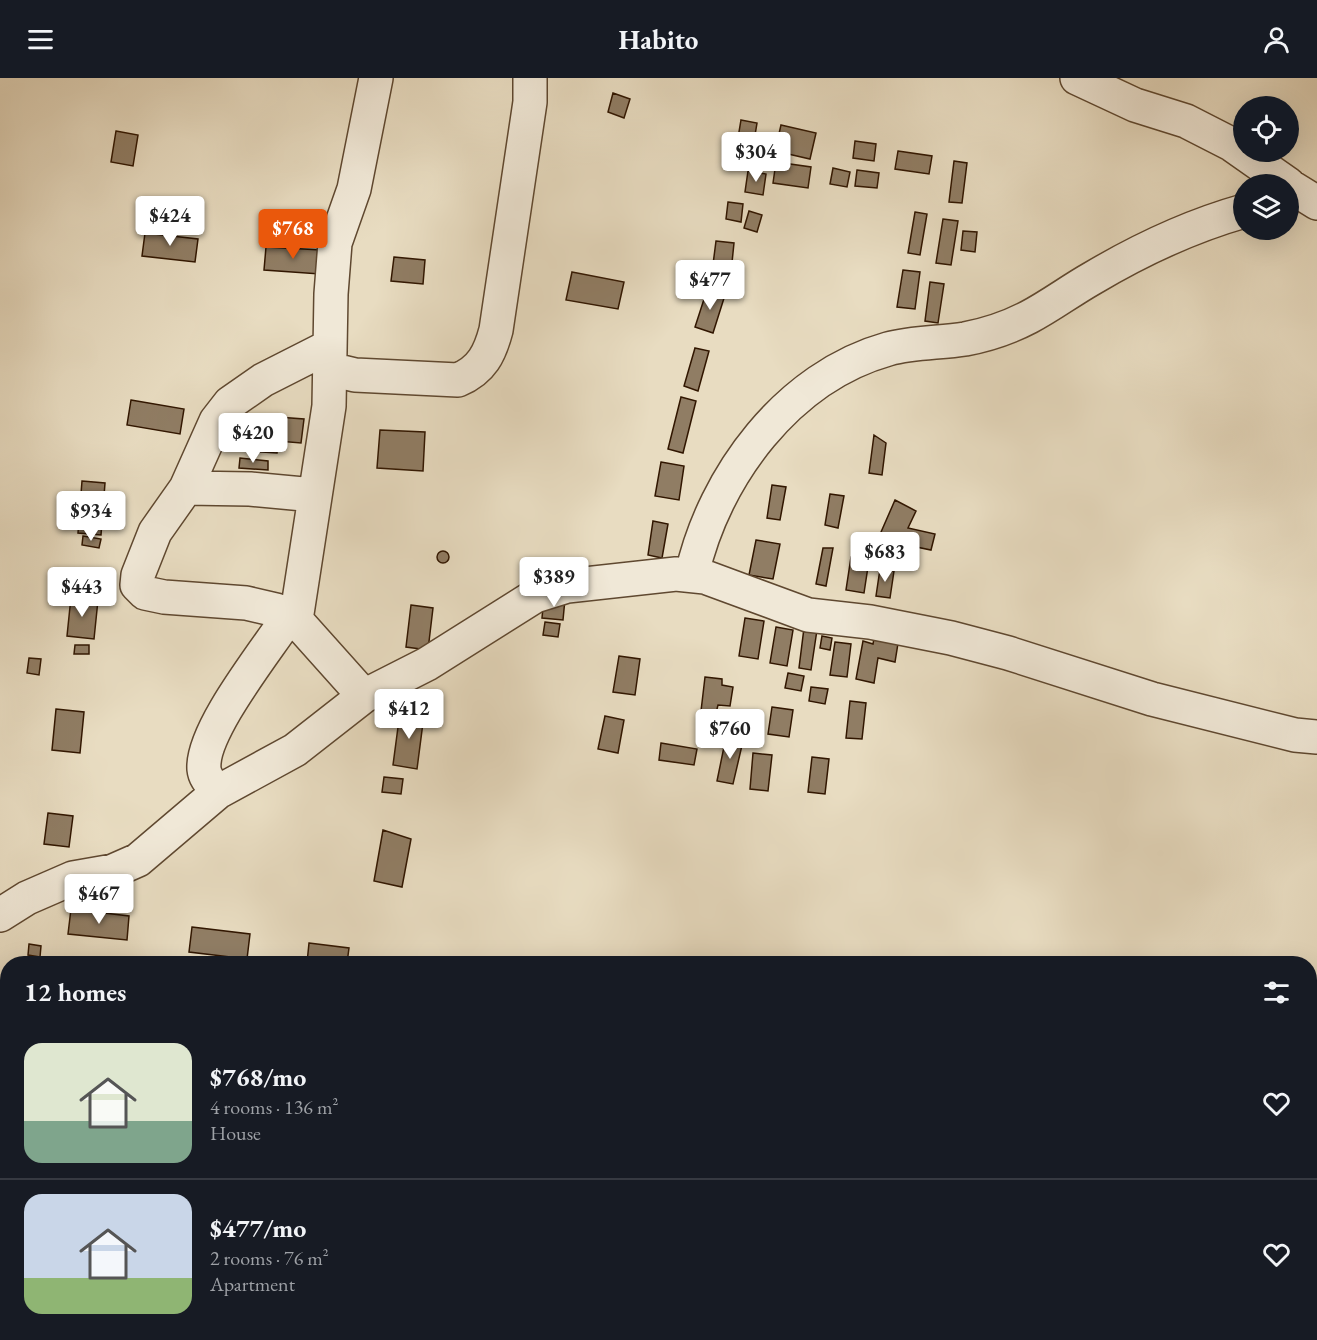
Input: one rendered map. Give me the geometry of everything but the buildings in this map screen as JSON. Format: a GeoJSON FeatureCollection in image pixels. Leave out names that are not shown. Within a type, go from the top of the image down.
{"type":"FeatureCollection","features":[{"type":"Feature","properties":{"kind":"street"},"geometry":{"type":"LineString","coordinates":[[218,792],[206,777],[204,770],[208,744],[228,707],[292,618],[329,406],[335,243],[354,189],[376,78]]}},
{"type":"Feature","properties":{"kind":"street"},"geometry":{"type":"LineString","coordinates":[[330,358],[355,375],[458,380],[469,375],[485,360],[496,330],[530,102],[530,78]]}},
{"type":"Feature","properties":{"kind":"street"},"geometry":{"type":"LineString","coordinates":[[1077,78],[1109,95],[1204,130],[1231,144],[1271,174]]}},
{"type":"Feature","properties":{"kind":"street"},"geometry":{"type":"LineString","coordinates":[[692,574],[710,519],[747,453],[786,410],[822,380],[848,366],[890,349],[968,338],[1029,317],[1092,279],[1156,245],[1233,215]]}},
{"type":"Feature","properties":{"kind":"street"},"geometry":{"type":"LineString","coordinates":[[330,358],[263,380],[230,403],[216,421],[186,488],[155,532],[138,576],[137,585],[140,589],[164,597],[262,605],[292,618],[364,696]]}},
{"type":"Feature","properties":{"kind":"street"},"geometry":{"type":"LineString","coordinates":[[186,488],[250,489],[314,495]]}},
{"type":"Feature","properties":{"kind":"street"},"geometry":{"type":"LineString","coordinates":[[0,915],[27,898],[73,878],[113,871],[138,861],[218,792],[295,750],[364,696],[427,664],[548,591],[567,586],[692,574],[808,615],[870,622],[951,638],[1008,653],[1152,699],[1295,735],[1317,737]]}}]}
